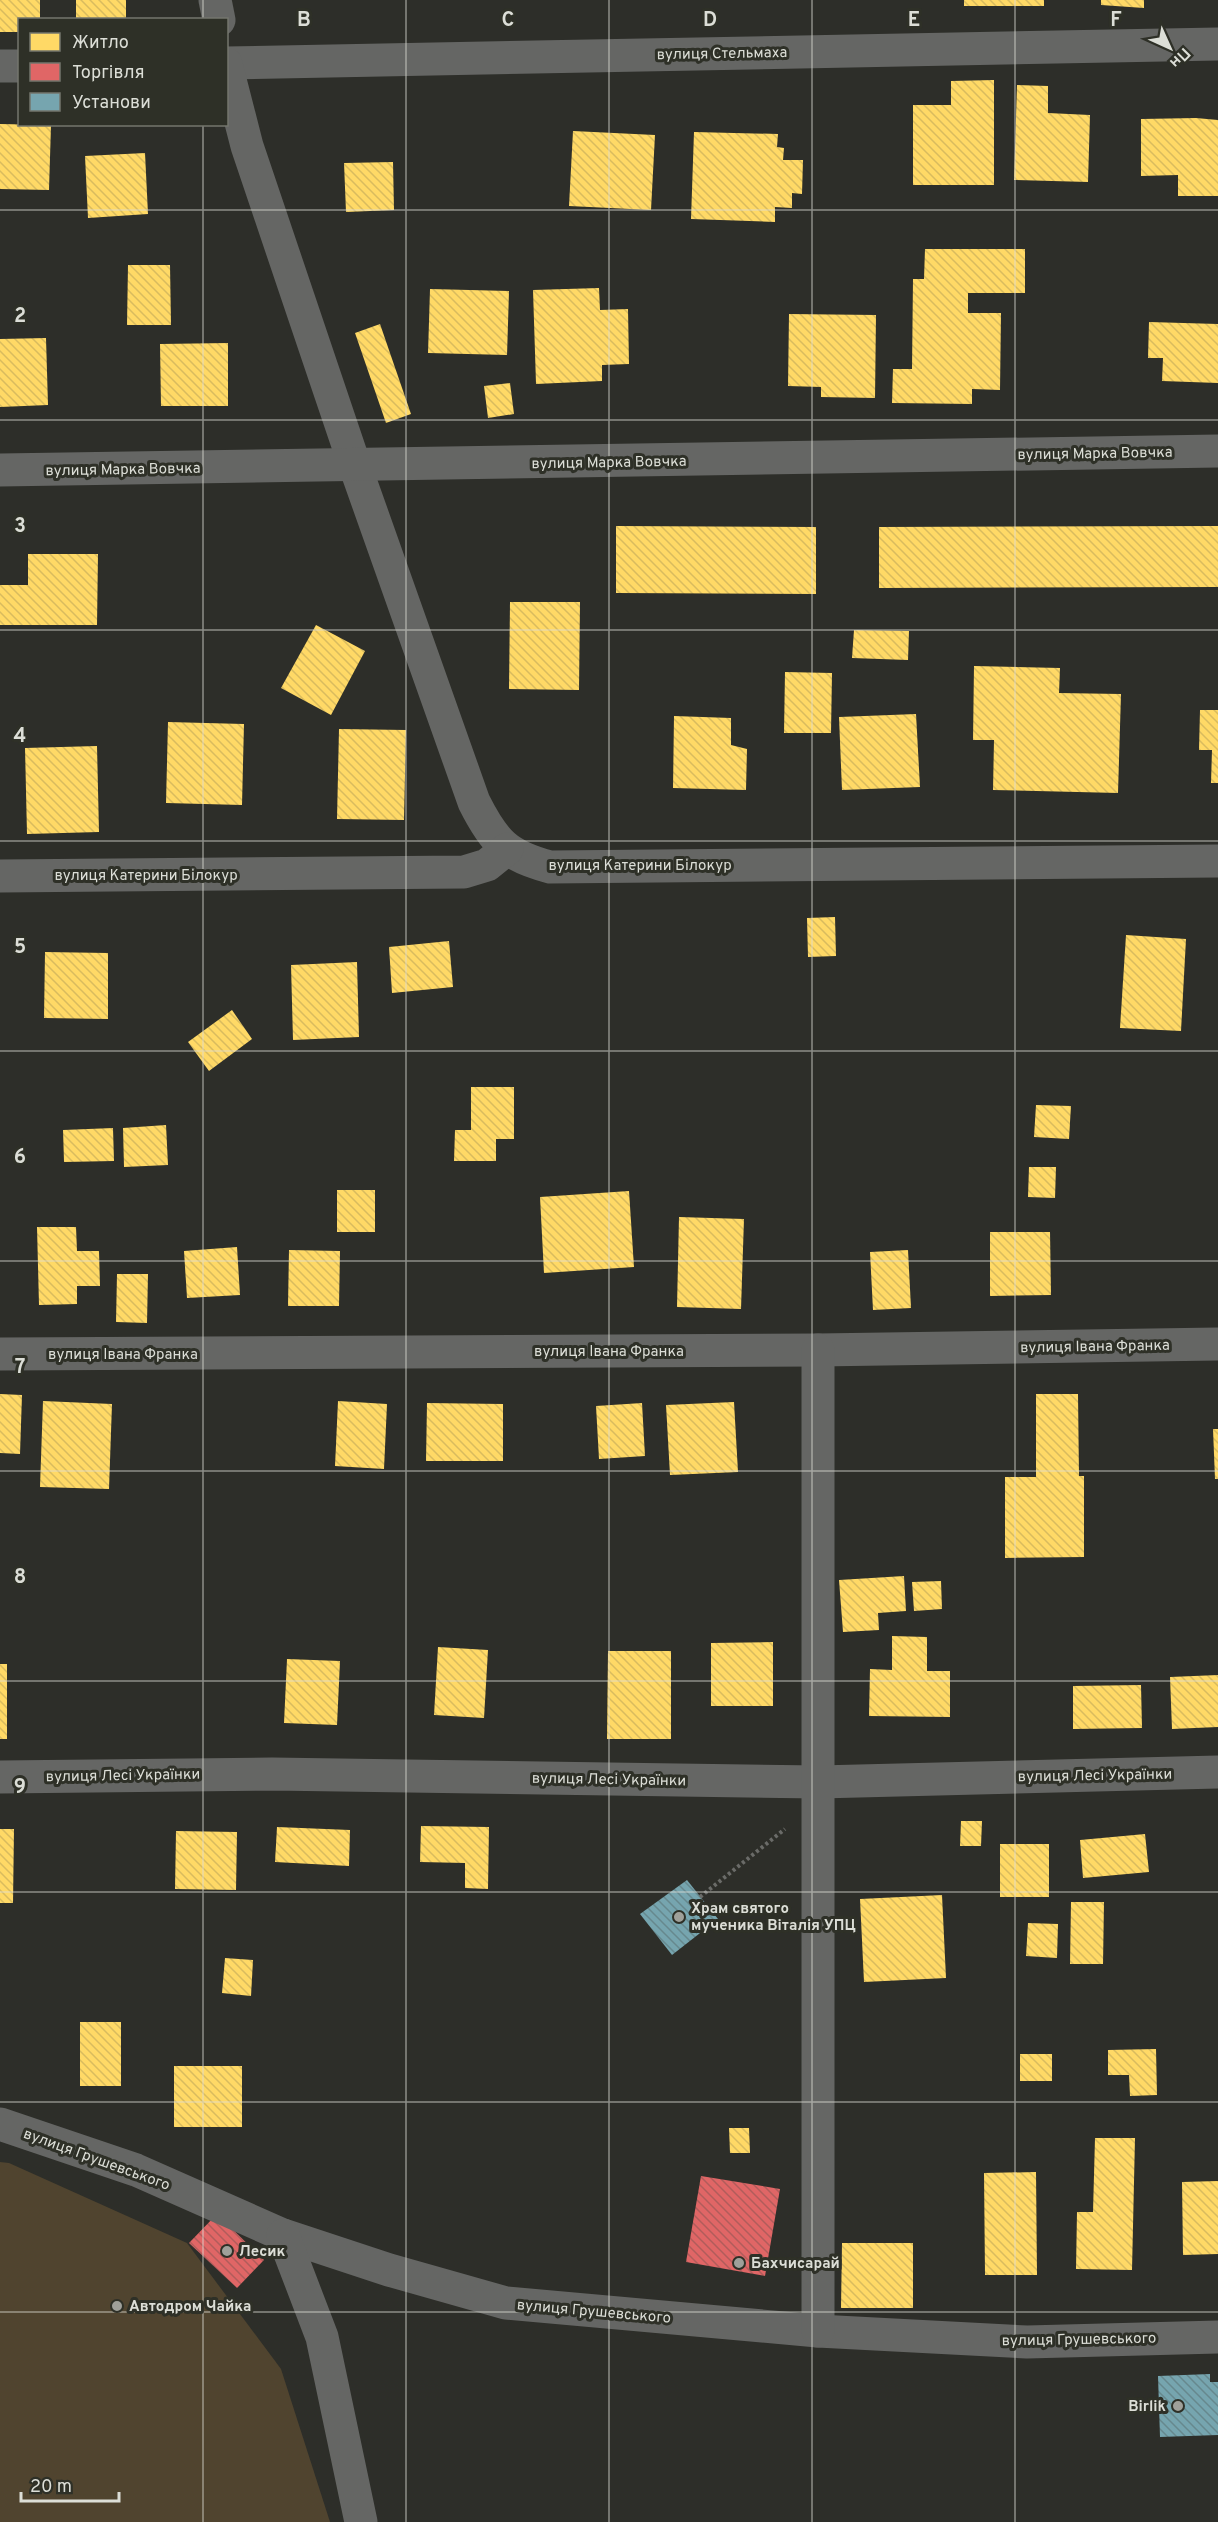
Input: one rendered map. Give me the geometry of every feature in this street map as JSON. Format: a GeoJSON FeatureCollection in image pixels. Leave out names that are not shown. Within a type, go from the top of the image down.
{"type":"FeatureCollection","features":[{"type":"Feature","properties":{"kind":"street"},"geometry":{"type":"LineString","coordinates":[[215,0],[219,18]]}},
{"type":"Feature","properties":{"kind":"street","name":"вулиця Стельмаха"},"geometry":{"type":"LineString","coordinates":[[228,63],[1218,44]]}},
{"type":"Feature","properties":{"kind":"street"},"geometry":{"type":"LineString","coordinates":[[0,66],[18,66]]}},
{"type":"Feature","properties":{"kind":"street"},"geometry":{"type":"LineString","coordinates":[[228,71],[247,146],[355,466],[474,802],[488,831],[507,849]]}},
{"type":"Feature","properties":{"kind":"street","name":"вулиця Марка Вовчка"},"geometry":{"type":"LineString","coordinates":[[0,470],[1218,451]]}},
{"type":"Feature","properties":{"kind":"street","name":"вулиця Катерини Білокур"},"geometry":{"type":"LineString","coordinates":[[0,876],[464,872],[487,865],[507,849],[525,860],[550,867],[1218,861]]}},
{"type":"Feature","properties":{"kind":"street","name":"вулиця Івана Франка"},"geometry":{"type":"LineString","coordinates":[[0,1354],[818,1350],[1218,1344]]}},
{"type":"Feature","properties":{"kind":"street"},"geometry":{"type":"LineString","coordinates":[[818,1350],[818,2331]]}},
{"type":"Feature","properties":{"kind":"street","name":"вулиця Лесі Українки"},"geometry":{"type":"LineString","coordinates":[[0,1777],[272,1774],[819,1782],[1218,1772]]}},
{"type":"Feature","properties":{"kind":"street","name":"вулиця Грушевського"},"geometry":{"type":"LineString","coordinates":[[0,2124],[136,2170],[283,2235],[389,2270],[506,2303],[818,2331],[1027,2342],[1218,2337]]}},
{"type":"Feature","properties":{"kind":"street"},"geometry":{"type":"LineString","coordinates":[[283,2235],[322,2337],[361,2522]]}},
{"type":"Feature","properties":{"kind":"path"},"geometry":{"type":"LineString","coordinates":[[700,1897],[785,1829],[819,1782]]}},
{"type":"Feature","properties":{"kind":"shaded area","name":"Автодром Чайка"},"geometry":{"type":"Polygon","coordinates":[[[0,2162],[9,2163],[187,2243],[281,2369],[330,2522],[0,2522],[0,2162]]]}},
{"type":"Feature","properties":{"kind":"building: Житло"},"geometry":{"type":"Polygon","coordinates":[[[0,0],[40,0],[40,18],[18,18],[18,32],[0,32],[0,0]]]}},
{"type":"Feature","properties":{"kind":"building: Житло"},"geometry":{"type":"Polygon","coordinates":[[[76,0],[126,0],[126,18],[76,18],[76,0]]]}},
{"type":"Feature","properties":{"kind":"building: Житло"},"geometry":{"type":"Polygon","coordinates":[[[964,0],[1044,0],[1044,6],[964,6],[964,0]]]}},
{"type":"Feature","properties":{"kind":"building: Житло"},"geometry":{"type":"Polygon","coordinates":[[[1101,0],[1144,0],[1144,8],[1101,5],[1101,0]]]}},
{"type":"Feature","properties":{"kind":"building: Житло"},"geometry":{"type":"Polygon","coordinates":[[[994,80],[994,185],[913,185],[913,105],[951,105],[951,81],[994,80]]]}},
{"type":"Feature","properties":{"kind":"building: Житло"},"geometry":{"type":"Polygon","coordinates":[[[1017,85],[1048,86],[1048,113],[1090,115],[1088,182],[1014,180],[1017,85]]]}},
{"type":"Feature","properties":{"kind":"building: Житло"},"geometry":{"type":"Polygon","coordinates":[[[1141,119],[1218,120],[1218,196],[1178,196],[1178,175],[1141,176],[1141,119]]]}},
{"type":"Feature","properties":{"kind":"building: Житло"},"geometry":{"type":"Polygon","coordinates":[[[0,124],[51,126],[49,190],[0,189],[0,124]]]}},
{"type":"Feature","properties":{"kind":"building: Житло"},"geometry":{"type":"Polygon","coordinates":[[[573,131],[655,135],[651,210],[569,206],[573,131]]]}},
{"type":"Feature","properties":{"kind":"building: Житло"},"geometry":{"type":"Polygon","coordinates":[[[694,132],[778,134],[777,147],[784,148],[783,160],[803,160],[802,194],[792,193],[792,208],[775,207],[775,222],[691,219],[694,132]]]}},
{"type":"Feature","properties":{"kind":"building: Житло"},"geometry":{"type":"Polygon","coordinates":[[[145,153],[148,214],[88,218],[85,156],[145,153]]]}},
{"type":"Feature","properties":{"kind":"building: Житло"},"geometry":{"type":"Polygon","coordinates":[[[393,162],[394,210],[346,212],[344,163],[393,162]]]}},
{"type":"Feature","properties":{"kind":"building: Житло"},"geometry":{"type":"Polygon","coordinates":[[[925,249],[1025,249],[1025,293],[968,293],[968,313],[1001,313],[1000,390],[972,389],[972,404],[892,403],[893,369],[912,369],[913,279],[924,279],[925,249]]]}},
{"type":"Feature","properties":{"kind":"building: Житло"},"geometry":{"type":"Polygon","coordinates":[[[128,265],[170,265],[171,325],[127,325],[128,265]]]}},
{"type":"Feature","properties":{"kind":"building: Житло"},"geometry":{"type":"Polygon","coordinates":[[[599,288],[600,310],[628,309],[629,364],[602,365],[602,381],[536,384],[533,290],[599,288]]]}},
{"type":"Feature","properties":{"kind":"building: Житло"},"geometry":{"type":"Polygon","coordinates":[[[430,289],[509,291],[507,355],[428,353],[430,289]]]}},
{"type":"Feature","properties":{"kind":"building: Житло"},"geometry":{"type":"Polygon","coordinates":[[[789,314],[876,315],[875,398],[821,397],[821,387],[788,386],[789,314]]]}},
{"type":"Feature","properties":{"kind":"building: Житло"},"geometry":{"type":"Polygon","coordinates":[[[1149,322],[1218,324],[1218,383],[1162,381],[1163,358],[1148,358],[1149,322]]]}},
{"type":"Feature","properties":{"kind":"building: Житло"},"geometry":{"type":"Polygon","coordinates":[[[380,324],[411,414],[386,423],[355,333],[380,324]]]}},
{"type":"Feature","properties":{"kind":"building: Житло"},"geometry":{"type":"Polygon","coordinates":[[[46,338],[48,405],[0,407],[0,339],[46,338]]]}},
{"type":"Feature","properties":{"kind":"building: Житло"},"geometry":{"type":"Polygon","coordinates":[[[228,343],[228,406],[161,406],[160,344],[228,343]]]}},
{"type":"Feature","properties":{"kind":"building: Житло"},"geometry":{"type":"Polygon","coordinates":[[[510,383],[514,414],[488,418],[484,386],[510,383]]]}},
{"type":"Feature","properties":{"kind":"building: Житло"},"geometry":{"type":"Polygon","coordinates":[[[616,526],[816,527],[816,594],[616,593],[616,526]]]}},
{"type":"Feature","properties":{"kind":"building: Житло"},"geometry":{"type":"Polygon","coordinates":[[[1218,526],[1218,587],[879,588],[879,527],[1218,526]]]}},
{"type":"Feature","properties":{"kind":"building: Житло"},"geometry":{"type":"Polygon","coordinates":[[[28,554],[98,554],[97,625],[0,625],[0,585],[28,585],[28,554]]]}},
{"type":"Feature","properties":{"kind":"building: Житло"},"geometry":{"type":"Polygon","coordinates":[[[510,602],[580,602],[579,690],[509,689],[510,602]]]}},
{"type":"Feature","properties":{"kind":"building: Житло"},"geometry":{"type":"Polygon","coordinates":[[[316,625],[365,651],[331,715],[281,688],[316,625]]]}},
{"type":"Feature","properties":{"kind":"building: Житло"},"geometry":{"type":"Polygon","coordinates":[[[854,630],[909,631],[908,660],[852,658],[854,630]]]}},
{"type":"Feature","properties":{"kind":"building: Житло"},"geometry":{"type":"Polygon","coordinates":[[[974,666],[1060,668],[1059,693],[1121,694],[1118,793],[993,790],[994,740],[973,740],[974,666]]]}},
{"type":"Feature","properties":{"kind":"building: Житло"},"geometry":{"type":"Polygon","coordinates":[[[785,672],[832,673],[831,733],[784,733],[785,672]]]}},
{"type":"Feature","properties":{"kind":"building: Житло"},"geometry":{"type":"Polygon","coordinates":[[[1200,710],[1218,710],[1218,783],[1211,783],[1212,750],[1199,750],[1200,710]]]}},
{"type":"Feature","properties":{"kind":"building: Житло"},"geometry":{"type":"Polygon","coordinates":[[[916,714],[920,787],[842,790],[839,717],[916,714]]]}},
{"type":"Feature","properties":{"kind":"building: Житло"},"geometry":{"type":"Polygon","coordinates":[[[674,716],[731,718],[731,745],[747,749],[746,790],[673,788],[674,716]]]}},
{"type":"Feature","properties":{"kind":"building: Житло"},"geometry":{"type":"Polygon","coordinates":[[[168,722],[244,724],[242,805],[166,803],[168,722]]]}},
{"type":"Feature","properties":{"kind":"building: Житло"},"geometry":{"type":"Polygon","coordinates":[[[339,729],[406,730],[404,820],[337,819],[339,729]]]}},
{"type":"Feature","properties":{"kind":"building: Житло"},"geometry":{"type":"Polygon","coordinates":[[[97,746],[99,832],[27,834],[25,748],[97,746]]]}},
{"type":"Feature","properties":{"kind":"building: Житло"},"geometry":{"type":"Polygon","coordinates":[[[835,917],[836,956],[808,957],[807,918],[835,917]]]}},
{"type":"Feature","properties":{"kind":"building: Житло"},"geometry":{"type":"Polygon","coordinates":[[[1126,935],[1186,939],[1181,1031],[1120,1028],[1126,935]]]}},
{"type":"Feature","properties":{"kind":"building: Житло"},"geometry":{"type":"Polygon","coordinates":[[[449,941],[453,987],[392,993],[389,947],[449,941]]]}},
{"type":"Feature","properties":{"kind":"building: Житло"},"geometry":{"type":"Polygon","coordinates":[[[45,952],[108,953],[108,1019],[44,1018],[45,952]]]}},
{"type":"Feature","properties":{"kind":"building: Житло"},"geometry":{"type":"Polygon","coordinates":[[[357,962],[359,1037],[293,1040],[291,965],[357,962]]]}},
{"type":"Feature","properties":{"kind":"building: Житло"},"geometry":{"type":"Polygon","coordinates":[[[232,1010],[252,1039],[209,1071],[188,1042],[232,1010]]]}},
{"type":"Feature","properties":{"kind":"building: Житло"},"geometry":{"type":"Polygon","coordinates":[[[471,1087],[514,1087],[514,1139],[496,1139],[496,1161],[454,1161],[455,1130],[471,1130],[471,1087]]]}},
{"type":"Feature","properties":{"kind":"building: Житло"},"geometry":{"type":"Polygon","coordinates":[[[1036,1105],[1071,1106],[1069,1139],[1034,1137],[1036,1105]]]}},
{"type":"Feature","properties":{"kind":"building: Житло"},"geometry":{"type":"Polygon","coordinates":[[[166,1125],[168,1165],[124,1167],[123,1128],[166,1125]]]}},
{"type":"Feature","properties":{"kind":"building: Житло"},"geometry":{"type":"Polygon","coordinates":[[[113,1128],[114,1161],[64,1162],[63,1130],[113,1128]]]}},
{"type":"Feature","properties":{"kind":"building: Житло"},"geometry":{"type":"Polygon","coordinates":[[[1029,1167],[1056,1167],[1055,1198],[1028,1197],[1029,1167]]]}},
{"type":"Feature","properties":{"kind":"building: Житло"},"geometry":{"type":"Polygon","coordinates":[[[337,1190],[375,1190],[375,1232],[337,1232],[337,1190]]]}},
{"type":"Feature","properties":{"kind":"building: Житло"},"geometry":{"type":"Polygon","coordinates":[[[629,1191],[634,1267],[544,1273],[540,1197],[629,1191]]]}},
{"type":"Feature","properties":{"kind":"building: Житло"},"geometry":{"type":"Polygon","coordinates":[[[679,1217],[744,1219],[741,1309],[677,1307],[679,1217]]]}},
{"type":"Feature","properties":{"kind":"building: Житло"},"geometry":{"type":"Polygon","coordinates":[[[37,1227],[76,1227],[77,1251],[99,1251],[100,1286],[77,1286],[77,1304],[39,1305],[37,1227]]]}},
{"type":"Feature","properties":{"kind":"building: Житло"},"geometry":{"type":"Polygon","coordinates":[[[990,1232],[1050,1232],[1051,1295],[990,1296],[990,1232]]]}},
{"type":"Feature","properties":{"kind":"building: Житло"},"geometry":{"type":"Polygon","coordinates":[[[237,1247],[240,1295],[187,1298],[184,1251],[237,1247]]]}},
{"type":"Feature","properties":{"kind":"building: Житло"},"geometry":{"type":"Polygon","coordinates":[[[289,1250],[340,1251],[339,1306],[288,1306],[289,1250]]]}},
{"type":"Feature","properties":{"kind":"building: Житло"},"geometry":{"type":"Polygon","coordinates":[[[908,1250],[911,1308],[873,1310],[870,1252],[908,1250]]]}},
{"type":"Feature","properties":{"kind":"building: Житло"},"geometry":{"type":"Polygon","coordinates":[[[117,1274],[148,1274],[147,1323],[116,1322],[117,1274]]]}},
{"type":"Feature","properties":{"kind":"building: Житло"},"geometry":{"type":"Polygon","coordinates":[[[0,1394],[22,1395],[20,1454],[0,1453],[0,1394]]]}},
{"type":"Feature","properties":{"kind":"building: Житло"},"geometry":{"type":"Polygon","coordinates":[[[1036,1394],[1078,1394],[1079,1476],[1084,1476],[1084,1557],[1005,1558],[1005,1477],[1036,1477],[1036,1394]]]}},
{"type":"Feature","properties":{"kind":"building: Житло"},"geometry":{"type":"Polygon","coordinates":[[[43,1401],[112,1404],[109,1489],[40,1487],[43,1401]]]}},
{"type":"Feature","properties":{"kind":"building: Житло"},"geometry":{"type":"Polygon","coordinates":[[[338,1401],[387,1404],[384,1469],[335,1466],[338,1401]]]}},
{"type":"Feature","properties":{"kind":"building: Житло"},"geometry":{"type":"Polygon","coordinates":[[[734,1402],[738,1472],[670,1475],[666,1405],[734,1402]]]}},
{"type":"Feature","properties":{"kind":"building: Житло"},"geometry":{"type":"Polygon","coordinates":[[[427,1403],[503,1404],[503,1461],[426,1461],[427,1403]]]}},
{"type":"Feature","properties":{"kind":"building: Житло"},"geometry":{"type":"Polygon","coordinates":[[[642,1403],[645,1456],[599,1459],[596,1406],[642,1403]]]}},
{"type":"Feature","properties":{"kind":"building: Житло"},"geometry":{"type":"Polygon","coordinates":[[[1213,1429],[1218,1429],[1218,1479],[1215,1479],[1213,1429]]]}},
{"type":"Feature","properties":{"kind":"building: Житло"},"geometry":{"type":"Polygon","coordinates":[[[904,1576],[906,1611],[878,1613],[879,1630],[843,1632],[839,1580],[904,1576]]]}},
{"type":"Feature","properties":{"kind":"building: Житло"},"geometry":{"type":"Polygon","coordinates":[[[941,1581],[942,1609],[914,1611],[912,1582],[941,1581]]]}},
{"type":"Feature","properties":{"kind":"building: Житло"},"geometry":{"type":"Polygon","coordinates":[[[892,1636],[927,1637],[927,1671],[950,1671],[950,1717],[869,1716],[870,1669],[892,1670],[892,1636]]]}},
{"type":"Feature","properties":{"kind":"building: Житло"},"geometry":{"type":"Polygon","coordinates":[[[773,1642],[773,1706],[711,1706],[711,1643],[773,1642]]]}},
{"type":"Feature","properties":{"kind":"building: Житло"},"geometry":{"type":"Polygon","coordinates":[[[438,1647],[488,1650],[484,1718],[434,1715],[438,1647]]]}},
{"type":"Feature","properties":{"kind":"building: Житло"},"geometry":{"type":"Polygon","coordinates":[[[608,1651],[671,1651],[671,1739],[607,1739],[608,1651]]]}},
{"type":"Feature","properties":{"kind":"building: Житло"},"geometry":{"type":"Polygon","coordinates":[[[287,1659],[340,1661],[337,1725],[284,1723],[287,1659]]]}},
{"type":"Feature","properties":{"kind":"building: Житло"},"geometry":{"type":"Polygon","coordinates":[[[0,1664],[7,1664],[7,1739],[0,1739],[0,1664]]]}},
{"type":"Feature","properties":{"kind":"building: Житло"},"geometry":{"type":"Polygon","coordinates":[[[1218,1675],[1218,1727],[1172,1729],[1170,1677],[1218,1675]]]}},
{"type":"Feature","properties":{"kind":"building: Житло"},"geometry":{"type":"Polygon","coordinates":[[[1141,1685],[1142,1728],[1073,1729],[1073,1686],[1141,1685]]]}},
{"type":"Feature","properties":{"kind":"building: Житло"},"geometry":{"type":"Polygon","coordinates":[[[961,1821],[982,1821],[981,1846],[960,1846],[961,1821]]]}},
{"type":"Feature","properties":{"kind":"building: Житло"},"geometry":{"type":"Polygon","coordinates":[[[421,1826],[489,1827],[488,1889],[465,1888],[465,1863],[420,1862],[421,1826]]]}},
{"type":"Feature","properties":{"kind":"building: Житло"},"geometry":{"type":"Polygon","coordinates":[[[277,1827],[350,1830],[349,1866],[275,1862],[277,1827]]]}},
{"type":"Feature","properties":{"kind":"building: Житло"},"geometry":{"type":"Polygon","coordinates":[[[0,1829],[14,1829],[13,1903],[0,1903],[0,1829]]]}},
{"type":"Feature","properties":{"kind":"building: Житло"},"geometry":{"type":"Polygon","coordinates":[[[176,1831],[237,1832],[236,1890],[175,1889],[176,1831]]]}},
{"type":"Feature","properties":{"kind":"building: Житло"},"geometry":{"type":"Polygon","coordinates":[[[1145,1834],[1149,1872],[1083,1878],[1080,1840],[1145,1834]]]}},
{"type":"Feature","properties":{"kind":"building: Житло"},"geometry":{"type":"Polygon","coordinates":[[[1000,1844],[1049,1844],[1049,1897],[1000,1897],[1000,1844]]]}},
{"type":"Feature","properties":{"kind":"building: Житло"},"geometry":{"type":"Polygon","coordinates":[[[942,1895],[946,1978],[864,1982],[860,1899],[942,1895]]]}},
{"type":"Feature","properties":{"kind":"building: Житло"},"geometry":{"type":"Polygon","coordinates":[[[1071,1902],[1104,1902],[1103,1964],[1070,1964],[1071,1902]]]}},
{"type":"Feature","properties":{"kind":"building: Житло"},"geometry":{"type":"Polygon","coordinates":[[[1028,1923],[1058,1924],[1057,1958],[1026,1956],[1028,1923]]]}},
{"type":"Feature","properties":{"kind":"building: Житло"},"geometry":{"type":"Polygon","coordinates":[[[225,1958],[253,1960],[251,1996],[222,1993],[225,1958]]]}},
{"type":"Feature","properties":{"kind":"building: Житло"},"geometry":{"type":"Polygon","coordinates":[[[80,2022],[121,2022],[121,2086],[80,2086],[80,2022]]]}},
{"type":"Feature","properties":{"kind":"building: Житло"},"geometry":{"type":"Polygon","coordinates":[[[1156,2049],[1157,2095],[1130,2096],[1129,2075],[1108,2075],[1108,2050],[1156,2049]]]}},
{"type":"Feature","properties":{"kind":"building: Житло"},"geometry":{"type":"Polygon","coordinates":[[[1020,2054],[1052,2054],[1052,2081],[1020,2081],[1020,2054]]]}},
{"type":"Feature","properties":{"kind":"building: Житло"},"geometry":{"type":"Polygon","coordinates":[[[174,2066],[242,2066],[242,2127],[174,2127],[174,2066]]]}},
{"type":"Feature","properties":{"kind":"building: Житло"},"geometry":{"type":"Polygon","coordinates":[[[729,2128],[749,2128],[750,2153],[730,2153],[729,2128]]]}},
{"type":"Feature","properties":{"kind":"building: Житло"},"geometry":{"type":"Polygon","coordinates":[[[1095,2138],[1135,2138],[1132,2270],[1076,2269],[1077,2212],[1093,2212],[1095,2138]]]}},
{"type":"Feature","properties":{"kind":"building: Житло"},"geometry":{"type":"Polygon","coordinates":[[[1036,2172],[1037,2275],[985,2275],[984,2173],[1036,2172]]]}},
{"type":"Feature","properties":{"kind":"building: Житло"},"geometry":{"type":"Polygon","coordinates":[[[1218,2181],[1218,2254],[1183,2255],[1182,2182],[1218,2181]]]}},
{"type":"Feature","properties":{"kind":"building: Житло"},"geometry":{"type":"Polygon","coordinates":[[[842,2243],[913,2243],[913,2308],[841,2308],[842,2243]]]}},
{"type":"Feature","properties":{"kind":"building: Торгівля"},"geometry":{"type":"Polygon","coordinates":[[[701,2176],[780,2189],[765,2276],[686,2262],[701,2176]]]}},
{"type":"Feature","properties":{"kind":"building: Торгівля","name":"Лесик"},"geometry":{"type":"Polygon","coordinates":[[[217,2214],[264,2260],[237,2288],[189,2243],[217,2214]]]}},
{"type":"Feature","properties":{"kind":"building: Установи","name":"Храм святого мученика Віталія УПЦ"},"geometry":{"type":"Polygon","coordinates":[[[687,1880],[718,1919],[672,1955],[640,1914],[687,1880]]]}},
{"type":"Feature","properties":{"kind":"building: Установи"},"geometry":{"type":"Polygon","coordinates":[[[1210,2374],[1210,2382],[1218,2382],[1218,2435],[1160,2437],[1158,2376],[1210,2374]]]}},
{"type":"Feature","properties":{"kind":"place","name":"Храм святого мученика Віталія УПЦ"},"geometry":{"type":"Point","coordinates":[679,1917]}},
{"type":"Feature","properties":{"kind":"place","name":"Лесик"},"geometry":{"type":"Point","coordinates":[227,2251]}},
{"type":"Feature","properties":{"kind":"place","name":"Бахчисарай"},"geometry":{"type":"Point","coordinates":[739,2263]}},
{"type":"Feature","properties":{"kind":"place","name":"Автодром Чайка"},"geometry":{"type":"Point","coordinates":[117,2306]}},
{"type":"Feature","properties":{"kind":"place","name":"Birlik"},"geometry":{"type":"Point","coordinates":[1178,2406]}}]}
